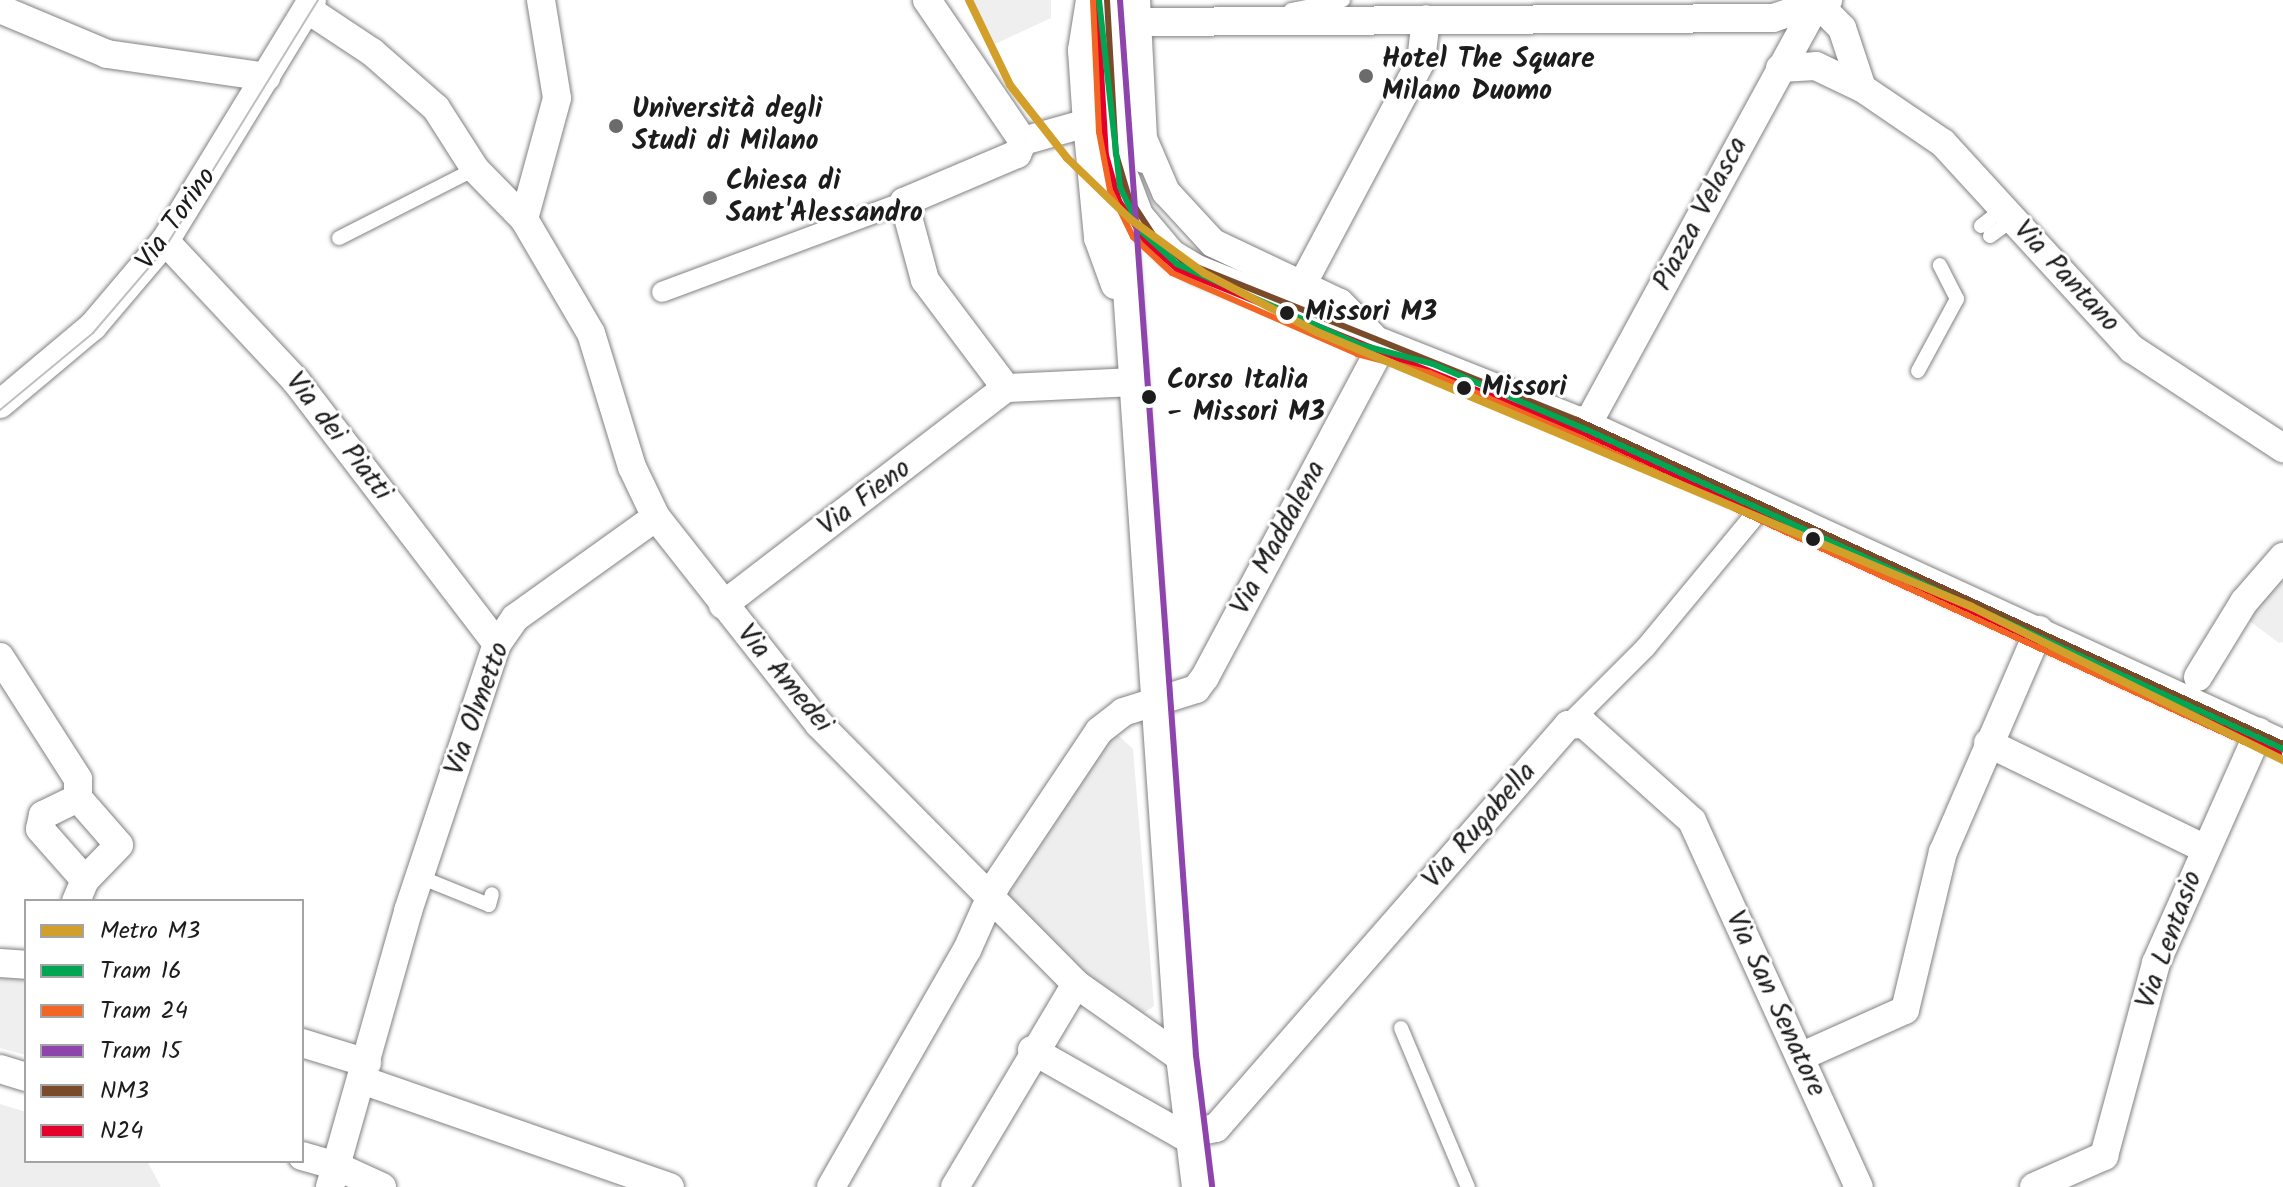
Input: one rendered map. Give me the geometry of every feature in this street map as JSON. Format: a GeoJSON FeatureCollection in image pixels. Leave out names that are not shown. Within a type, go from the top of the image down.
{"type":"FeatureCollection","features":[{"type":"Feature","properties":{"kind":"street"},"geometry":{"type":"LineString","coordinates":[[524,219],[557,98],[541,0]]}},
{"type":"Feature","properties":{"kind":"street"},"geometry":{"type":"LineString","coordinates":[[927,0],[1023,141]]}},
{"type":"Feature","properties":{"kind":"street"},"geometry":{"type":"LineString","coordinates":[[1090,0],[1082,50],[1098,238],[1125,304]]}},
{"type":"Feature","properties":{"kind":"street"},"geometry":{"type":"LineString","coordinates":[[1107,0],[1122,266],[1180,1057],[1196,1187]]}},
{"type":"Feature","properties":{"kind":"street"},"geometry":{"type":"LineString","coordinates":[[1122,266],[1139,215],[1144,141],[1136,11],[1243,20],[1773,18],[1821,1],[1842,28],[1862,88]]}},
{"type":"Feature","properties":{"kind":"street","name":"Piazza Velasca"},"geometry":{"type":"LineString","coordinates":[[1587,425],[1780,68],[1821,1]]}},
{"type":"Feature","properties":{"kind":"street","name":"Via Torino"},"geometry":{"type":"LineString","coordinates":[[0,404],[93,326],[165,241],[310,5]]}},
{"type":"Feature","properties":{"kind":"street","name":"Via Amedei"},"geometry":{"type":"LineString","coordinates":[[310,5],[372,52],[436,108],[486,177],[524,219],[583,315],[656,517],[819,724],[992,895],[1076,984],[1180,1057]]}},
{"type":"Feature","properties":{"kind":"street"},"geometry":{"type":"LineString","coordinates":[[0,9],[107,54],[266,77]]}},
{"type":"Feature","properties":{"kind":"street"},"geometry":{"type":"LineString","coordinates":[[1302,285],[1421,61],[1426,19]]}},
{"type":"Feature","properties":{"kind":"street","name":"Via Pantano"},"geometry":{"type":"LineString","coordinates":[[1780,68],[1816,66],[1862,88],[1943,143],[1997,223],[2156,371],[2283,448]]}},
{"type":"Feature","properties":{"kind":"street"},"geometry":{"type":"LineString","coordinates":[[662,292],[904,202],[1017,154],[1023,141],[1087,123]]}},
{"type":"Feature","properties":{"kind":"street"},"geometry":{"type":"LineString","coordinates":[[1144,141],[1166,192],[1197,229],[1340,303],[1381,347]]}},
{"type":"Feature","properties":{"kind":"street"},"geometry":{"type":"LineString","coordinates":[[1116,154],[1139,215],[1184,262],[1381,347],[1451,366],[1587,425],[1765,503],[2271,738]]}},
{"type":"Feature","properties":{"kind":"street"},"geometry":{"type":"LineString","coordinates":[[904,202],[925,280],[1006,388],[1131,382]]}},
{"type":"Feature","properties":{"kind":"street","name":"Via dei Piatti"},"geometry":{"type":"LineString","coordinates":[[165,241],[296,381],[497,644]]}},
{"type":"Feature","properties":{"kind":"street","name":"Via Maddalena"},"geometry":{"type":"LineString","coordinates":[[831,1187],[992,895],[1099,731],[1123,712],[1156,706],[1205,677],[1381,347]]}},
{"type":"Feature","properties":{"kind":"street","name":"Via Fieno"},"geometry":{"type":"LineString","coordinates":[[723,605],[1006,388]]}},
{"type":"Feature","properties":{"kind":"street","name":"Via Rugabella"},"geometry":{"type":"LineString","coordinates":[[1188,1136],[1216,1128],[1568,725],[1646,647],[1765,503]]}},
{"type":"Feature","properties":{"kind":"street","name":"Via Olmetto"},"geometry":{"type":"LineString","coordinates":[[333,1177],[420,877],[497,644],[515,618],[656,517]]}},
{"type":"Feature","properties":{"kind":"street"},"geometry":{"type":"LineString","coordinates":[[2198,677],[2244,602],[2283,557]]}},
{"type":"Feature","properties":{"kind":"street"},"geometry":{"type":"LineString","coordinates":[[1800,1057],[1905,1010],[1905,986],[1943,852],[2039,630]]}},
{"type":"Feature","properties":{"kind":"street"},"geometry":{"type":"LineString","coordinates":[[0,657],[78,779],[78,798],[119,845],[80,890],[40,829],[43,815],[78,798]]}},
{"type":"Feature","properties":{"kind":"street","name":"Via San Senatore"},"geometry":{"type":"LineString","coordinates":[[1568,725],[1584,724],[1692,821],[1859,1187]]}},
{"type":"Feature","properties":{"kind":"street","name":"Via Lentasio"},"geometry":{"type":"LineString","coordinates":[[2034,1187],[2104,1156],[2156,963],[2203,848],[2271,738]]}},
{"type":"Feature","properties":{"kind":"street"},"geometry":{"type":"LineString","coordinates":[[1988,743],[2203,848]]}},
{"type":"Feature","properties":{"kind":"street"},"geometry":{"type":"LineString","coordinates":[[0,963],[24,965]]}},
{"type":"Feature","properties":{"kind":"street"},"geometry":{"type":"LineString","coordinates":[[955,1187],[1032,1050],[1076,984]]}},
{"type":"Feature","properties":{"kind":"street"},"geometry":{"type":"LineString","coordinates":[[304,1044],[365,1072],[670,1187]]}},
{"type":"Feature","properties":{"kind":"street"},"geometry":{"type":"LineString","coordinates":[[1032,1050],[1188,1136]]}},
{"type":"Feature","properties":{"kind":"street"},"geometry":{"type":"LineString","coordinates":[[0,1069],[24,1076]]}},
{"type":"Feature","properties":{"kind":"street"},"geometry":{"type":"LineString","coordinates":[[304,1157],[333,1177],[382,1187]]}},
{"type":"Feature","properties":{"kind":"lane"},"geometry":{"type":"LineString","coordinates":[[1243,20],[1343,0]]}},
{"type":"Feature","properties":{"kind":"lane"},"geometry":{"type":"LineString","coordinates":[[339,238],[486,177]]}},
{"type":"Feature","properties":{"kind":"lane"},"geometry":{"type":"LineString","coordinates":[[1918,371],[1957,299],[1946,259]]}},
{"type":"Feature","properties":{"kind":"lane"},"geometry":{"type":"LineString","coordinates":[[420,877],[489,905],[492,894]]}},
{"type":"Feature","properties":{"kind":"lane"},"geometry":{"type":"LineString","coordinates":[[1401,1028],[1468,1187]]}},
{"type":"Feature","properties":{"kind":"shaded area"},"geometry":{"type":"Polygon","coordinates":[[[973,0],[1051,0],[1051,18],[995,44],[973,0]]]}},
{"type":"Feature","properties":{"kind":"shaded area"},"geometry":{"type":"Polygon","coordinates":[[[2283,574],[2283,642],[2279,643],[2247,619],[2283,574]]]}},
{"type":"Feature","properties":{"kind":"shaded area"},"geometry":{"type":"Polygon","coordinates":[[[1119,736],[1133,749],[1154,1006],[1133,1020],[1007,895],[1108,737],[1119,736]]]}},
{"type":"Feature","properties":{"kind":"shaded area"},"geometry":{"type":"Polygon","coordinates":[[[0,972],[24,977],[24,1054],[0,1048],[0,972]]]}},
{"type":"Feature","properties":{"kind":"shaded area"},"geometry":{"type":"Polygon","coordinates":[[[0,1104],[24,1111],[24,1163],[148,1163],[161,1187],[0,1187],[0,1104]]]}},
{"type":"Feature","properties":{"kind":"tram line"},"geometry":{"type":"LineString","coordinates":[[0,410],[93,333],[163,251],[318,0]]}},
{"type":"Feature","properties":{"kind":"tram line","name":"24"},"geometry":{"type":"LineString","coordinates":[[1093,0],[1099,132],[1110,190],[1133,237],[1172,273],[1357,354],[1430,373],[1581,438],[2279,758]]}},
{"type":"Feature","properties":{"kind":"tram line","name":"16"},"geometry":{"type":"LineString","coordinates":[[1099,0],[1120,187],[1141,231],[1177,264],[1361,345],[1433,364],[1585,429],[2283,749]]}},
{"type":"Feature","properties":{"kind":"tram line","name":"15"},"geometry":{"type":"LineString","coordinates":[[1120,0],[1196,1055],[1212,1186]]}},
{"type":"Feature","properties":{"kind":"metro line","name":"M3"},"geometry":{"type":"LineString","coordinates":[[969,0],[1010,85],[1067,158],[1130,219],[1204,273],[1317,332],[1972,607],[2283,760]]}},
{"type":"Feature","properties":{"kind":"transit line","name":"NM3"},"geometry":{"type":"LineString","coordinates":[[1107,0],[1116,154],[1129,198],[1154,236],[1184,262],[1577,420],[2283,744]]}},
{"type":"Feature","properties":{"kind":"transit line","name":"N24"},"geometry":{"type":"LineString","coordinates":[[1097,1],[1106,155],[1119,201],[1146,242],[1178,270],[1573,429],[2279,753]]}},
{"type":"Feature","properties":{"kind":"place","name":"Hotel The Square Milano Duomo"},"geometry":{"type":"Point","coordinates":[1366,76]}},
{"type":"Feature","properties":{"kind":"place","name":"Università degli Studi di Milano"},"geometry":{"type":"Point","coordinates":[616,126]}},
{"type":"Feature","properties":{"kind":"place","name":"Chiesa di Sant'Alessandro"},"geometry":{"type":"Point","coordinates":[710,198]}},
{"type":"Feature","properties":{"kind":"place","name":"Missori M3"},"geometry":{"type":"Point","coordinates":[1287,313]}},
{"type":"Feature","properties":{"kind":"place","name":"Missori"},"geometry":{"type":"Point","coordinates":[1464,388]}},
{"type":"Feature","properties":{"kind":"place","name":"Corso Italia - Missori M3"},"geometry":{"type":"Point","coordinates":[1149,397]}}]}
